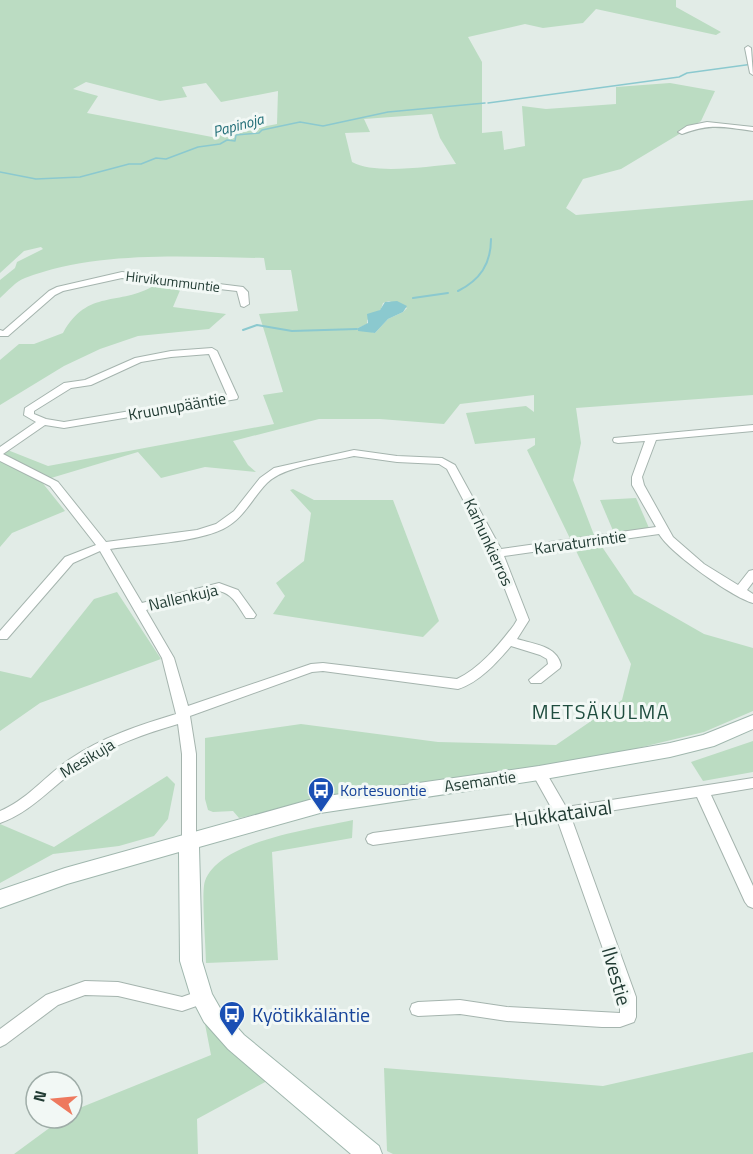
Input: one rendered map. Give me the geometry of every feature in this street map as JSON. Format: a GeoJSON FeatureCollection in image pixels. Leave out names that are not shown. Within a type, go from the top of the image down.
{"type":"FeatureCollection","features":[{"type":"Feature","properties":{"kind":"main road","name":"Asemantie"},"geometry":{"type":"LineString","coordinates":[[0,899],[65,876],[254,822],[352,798],[539,773],[670,750],[707,741],[753,722]]}},
{"type":"Feature","properties":{"kind":"main road"},"geometry":{"type":"LineString","coordinates":[[189,842],[191,961],[202,997],[212,1016],[236,1042],[370,1154]]}},
{"type":"Feature","properties":{"kind":"street"},"geometry":{"type":"LineString","coordinates":[[748,48],[752,67]]}},
{"type":"Feature","properties":{"kind":"street"},"geometry":{"type":"LineString","coordinates":[[682,132],[691,126],[700,124],[753,129]]}},
{"type":"Feature","properties":{"kind":"street","name":"Hirvikummuntie"},"geometry":{"type":"LineString","coordinates":[[0,333],[5,334],[52,293],[60,289],[122,274],[240,289],[243,292],[244,304]]}},
{"type":"Feature","properties":{"kind":"street","name":"Kruunupääntie"},"geometry":{"type":"LineString","coordinates":[[212,351],[233,397],[64,425],[43,422],[29,415],[29,410],[68,385],[87,383],[138,360],[171,354],[212,351]]}},
{"type":"Feature","properties":{"kind":"street"},"geometry":{"type":"LineString","coordinates":[[0,452],[43,422]]}},
{"type":"Feature","properties":{"kind":"street"},"geometry":{"type":"LineString","coordinates":[[618,440],[753,428]]}},
{"type":"Feature","properties":{"kind":"street"},"geometry":{"type":"LineString","coordinates":[[652,437],[637,477],[638,486],[663,530],[668,538],[700,567],[753,599]]}},
{"type":"Feature","properties":{"kind":"street","name":"Karhunkierros"},"geometry":{"type":"LineString","coordinates":[[103,546],[200,533],[220,526],[238,513],[270,474],[278,470],[354,453],[447,464],[498,553],[523,620],[508,640],[464,683],[323,667],[311,668],[184,715]]}},
{"type":"Feature","properties":{"kind":"street"},"geometry":{"type":"LineString","coordinates":[[0,457],[54,484],[103,546],[168,658],[184,715],[189,754],[189,842]]}},
{"type":"Feature","properties":{"kind":"street","name":"Karvaturrintie"},"geometry":{"type":"LineString","coordinates":[[498,553],[663,530]]}},
{"type":"Feature","properties":{"kind":"street"},"geometry":{"type":"LineString","coordinates":[[3,636],[69,560],[103,546]]}},
{"type":"Feature","properties":{"kind":"street"},"geometry":{"type":"LineString","coordinates":[[740,591],[753,574]]}},
{"type":"Feature","properties":{"kind":"street","name":"Nallenkuja"},"geometry":{"type":"LineString","coordinates":[[138,608],[219,587],[234,591],[250,615]]}},
{"type":"Feature","properties":{"kind":"street"},"geometry":{"type":"LineString","coordinates":[[508,640],[545,652],[553,657],[555,664],[536,680]]}},
{"type":"Feature","properties":{"kind":"street","name":"Mesikuja"},"geometry":{"type":"LineString","coordinates":[[0,817],[18,807],[76,761],[132,734],[184,715]]}},
{"type":"Feature","properties":{"kind":"street","name":"Ilvestie"},"geometry":{"type":"LineString","coordinates":[[418,1009],[460,1006],[507,1014],[602,1020],[620,1020],[628,1017],[628,997],[562,813],[539,773]]}},
{"type":"Feature","properties":{"kind":"street","name":"Hukkataival"},"geometry":{"type":"LineString","coordinates":[[373,839],[562,813],[753,783]]}},
{"type":"Feature","properties":{"kind":"street"},"geometry":{"type":"LineString","coordinates":[[702,792],[753,902]]}},
{"type":"Feature","properties":{"kind":"street"},"geometry":{"type":"LineString","coordinates":[[0,1039],[52,1000],[85,988],[118,989],[182,1004],[202,997]]}},
{"type":"Feature","properties":{"kind":"green space"},"geometry":{"type":"Polygon","coordinates":[[[0,0],[676,0],[676,7],[721,32],[716,35],[596,9],[583,23],[543,28],[525,24],[468,37],[482,62],[482,133],[502,131],[504,150],[525,146],[522,106],[546,109],[616,104],[616,87],[670,83],[715,91],[701,121],[621,169],[583,179],[566,208],[576,215],[753,200],[753,395],[576,408],[581,443],[573,480],[594,535],[634,594],[704,634],[753,648],[753,711],[704,732],[554,766],[359,793],[239,818],[233,811],[208,810],[205,799],[205,738],[301,724],[438,742],[556,745],[622,700],[631,664],[527,450],[535,445],[535,438],[475,444],[466,413],[526,406],[534,412],[534,395],[460,404],[444,424],[380,419],[319,419],[233,441],[248,465],[256,472],[205,467],[161,478],[138,452],[41,481],[65,511],[12,533],[0,547],[0,447],[48,466],[274,424],[263,395],[283,392],[259,314],[298,311],[291,270],[266,270],[264,258],[143,257],[83,263],[53,269],[22,279],[0,298],[0,280],[15,268],[17,262],[43,249],[41,247],[24,251],[0,273],[0,0]],[[86,82],[73,89],[98,96],[87,113],[212,137],[277,124],[278,91],[221,102],[206,83],[182,87],[187,97],[160,101],[86,82]],[[432,114],[364,119],[370,132],[345,133],[352,162],[362,166],[388,169],[456,164],[440,138],[432,114]],[[389,301],[383,303],[381,309],[367,320],[367,324],[358,328],[375,333],[388,319],[407,308],[389,301]]]}},
{"type":"Feature","properties":{"kind":"green space"},"geometry":{"type":"Polygon","coordinates":[[[155,285],[181,288],[173,307],[226,314],[209,329],[138,336],[100,349],[64,366],[0,405],[0,360],[19,344],[34,344],[63,333],[73,319],[94,304],[142,292],[155,285]]]}},
{"type":"Feature","properties":{"kind":"green space"},"geometry":{"type":"Polygon","coordinates":[[[293,489],[314,500],[393,500],[439,621],[423,637],[273,614],[285,596],[276,583],[304,561],[311,513],[290,490],[293,489]]]}},
{"type":"Feature","properties":{"kind":"green space"},"geometry":{"type":"Polygon","coordinates":[[[636,498],[649,528],[614,533],[600,500],[636,498]]]}},
{"type":"Feature","properties":{"kind":"green space"},"geometry":{"type":"Polygon","coordinates":[[[117,592],[161,659],[40,703],[0,731],[0,671],[31,678],[94,599],[117,592]]]}},
{"type":"Feature","properties":{"kind":"green space"},"geometry":{"type":"Polygon","coordinates":[[[753,741],[753,772],[703,781],[691,762],[753,741]]]}},
{"type":"Feature","properties":{"kind":"green space"},"geometry":{"type":"Polygon","coordinates":[[[167,776],[175,784],[168,819],[154,836],[119,846],[53,854],[0,883],[0,824],[54,847],[167,776]]]}},
{"type":"Feature","properties":{"kind":"green space"},"geometry":{"type":"Polygon","coordinates":[[[353,820],[352,838],[272,852],[278,960],[206,963],[204,887],[214,867],[229,855],[270,838],[353,820]]]}},
{"type":"Feature","properties":{"kind":"green space"},"geometry":{"type":"Polygon","coordinates":[[[204,1019],[267,1081],[197,1119],[198,1154],[14,1154],[47,1130],[84,1130],[84,1106],[211,1055],[204,1019]]]}},
{"type":"Feature","properties":{"kind":"green space"},"geometry":{"type":"Polygon","coordinates":[[[753,1052],[753,1154],[393,1154],[387,1151],[384,1068],[603,1086],[753,1052]]]}},
{"type":"Feature","properties":{"kind":"water"},"geometry":{"type":"Polygon","coordinates":[[[397,301],[407,306],[403,312],[388,319],[375,333],[358,331],[358,328],[368,323],[367,314],[380,310],[385,302],[397,301]]]}},
{"type":"Feature","properties":{"kind":"waterway","name":"Papinoja"},"geometry":{"type":"LineString","coordinates":[[488,103],[679,77],[687,73],[753,64]]}},
{"type":"Feature","properties":{"kind":"waterway","name":"Papinoja"},"geometry":{"type":"LineString","coordinates":[[0,172],[36,179],[80,177],[129,164],[141,164],[156,158],[166,159],[198,147],[220,144],[227,140],[235,141],[236,135],[259,133],[262,130],[300,122],[323,126],[388,112],[485,103]]}},
{"type":"Feature","properties":{"kind":"waterway"},"geometry":{"type":"LineString","coordinates":[[458,291],[472,282],[483,270],[489,256],[491,239]]}},
{"type":"Feature","properties":{"kind":"waterway"},"geometry":{"type":"LineString","coordinates":[[413,298],[448,293]]}},
{"type":"Feature","properties":{"kind":"waterway"},"geometry":{"type":"LineString","coordinates":[[243,330],[257,325],[292,331],[357,329]]}},
{"type":"Feature","properties":{"kind":"place","name":"Kortesuontie"},"geometry":{"type":"Point","coordinates":[321,813]}},
{"type":"Feature","properties":{"kind":"place","name":"Kyötikkäläntie"},"geometry":{"type":"Point","coordinates":[232,1037]}},
{"type":"Feature","properties":{"kind":"district","name":"METSÄKULMA"},"geometry":{"type":"Point","coordinates":[601,711]}}]}
